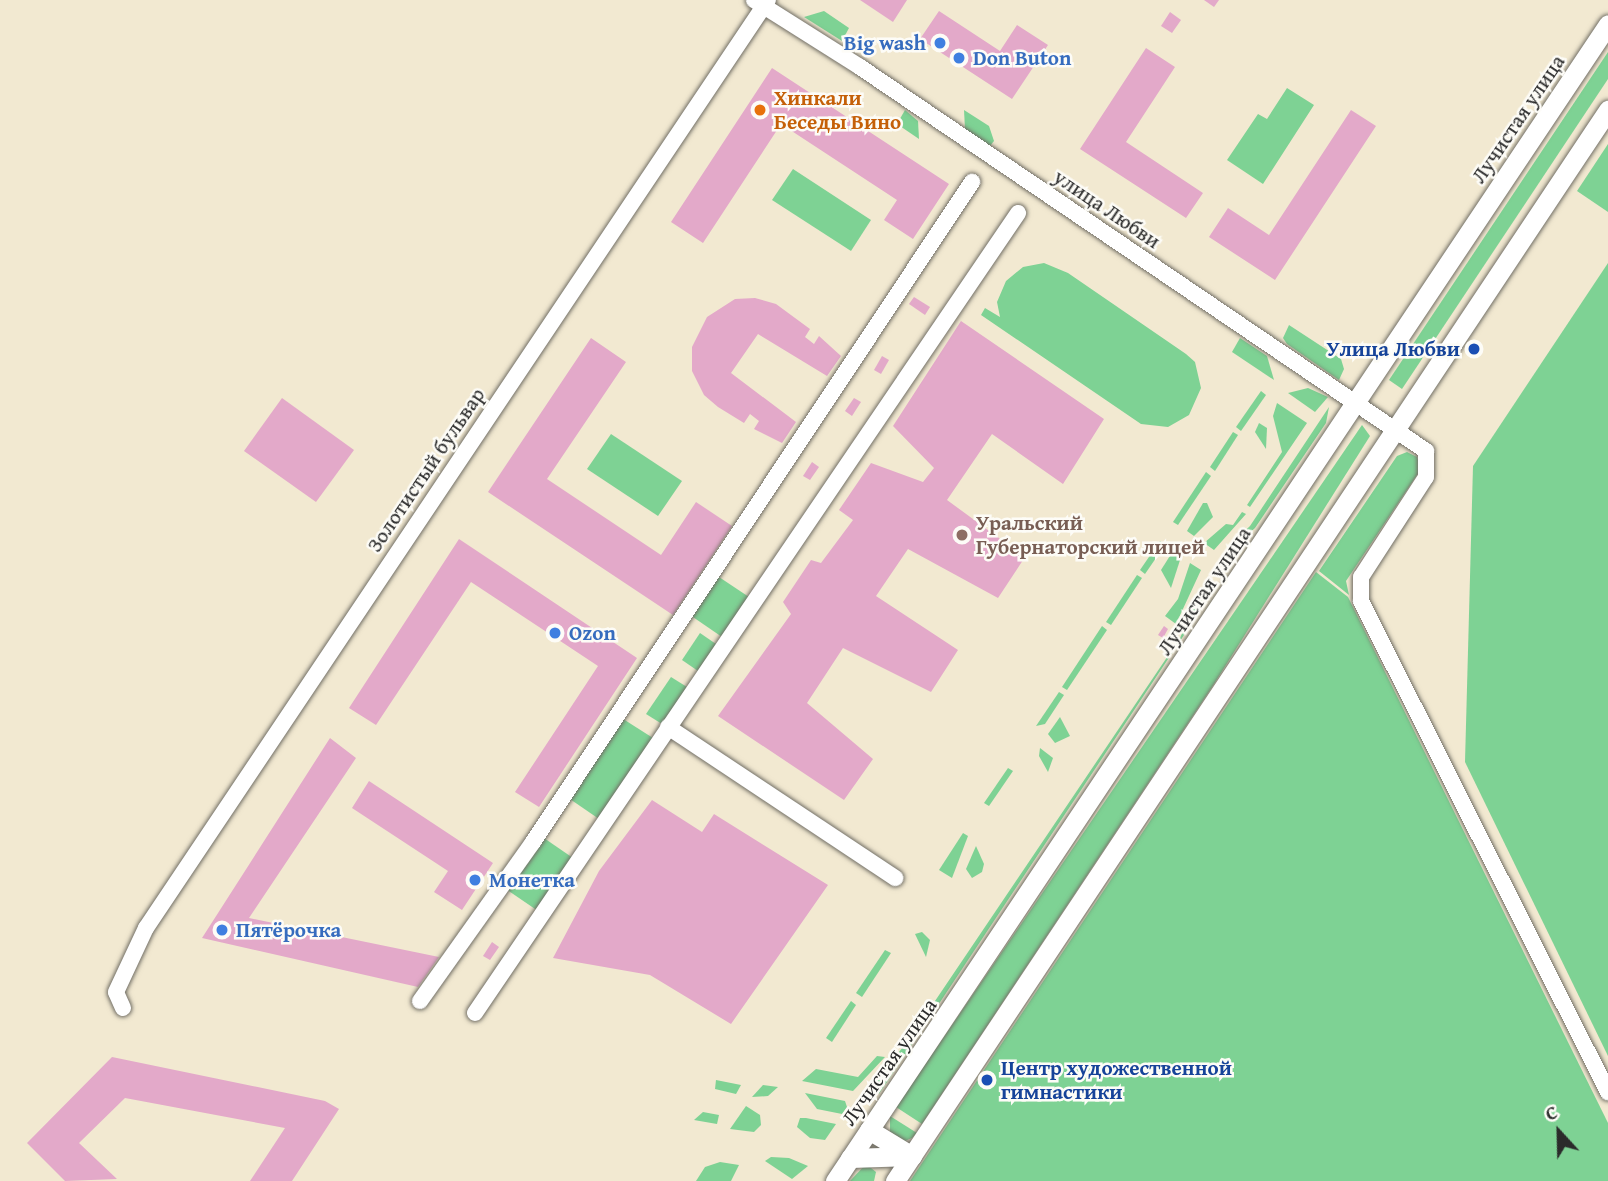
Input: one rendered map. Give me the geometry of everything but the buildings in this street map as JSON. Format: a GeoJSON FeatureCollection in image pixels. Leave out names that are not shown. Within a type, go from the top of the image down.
{"type":"FeatureCollection","features":[{"type":"Feature","properties":{"kind":"main road","name":"Лучистая улица"},"geometry":{"type":"LineString","coordinates":[[835,1181],[1358,402],[1608,24]]}},
{"type":"Feature","properties":{"kind":"main road"},"geometry":{"type":"LineString","coordinates":[[895,1181],[1608,110]]}},
{"type":"Feature","properties":{"kind":"main road"},"geometry":{"type":"LineString","coordinates":[[869,1130],[912,1156]]}},
{"type":"Feature","properties":{"kind":"main road"},"geometry":{"type":"LineString","coordinates":[[850,1158],[912,1156]]}},
{"type":"Feature","properties":{"kind":"street","name":"улица Любви"},"geometry":{"type":"LineString","coordinates":[[762,1],[1420,444],[1429,468],[1361,577],[1362,601],[1608,1092]]}},
{"type":"Feature","properties":{"kind":"street","name":"Золотистый бульвар"},"geometry":{"type":"LineString","coordinates":[[123,1008],[116,992],[176,883],[762,1]]}},
{"type":"Feature","properties":{"kind":"street"},"geometry":{"type":"LineString","coordinates":[[421,1002],[533,842],[972,182]]}},
{"type":"Feature","properties":{"kind":"street"},"geometry":{"type":"LineString","coordinates":[[475,1013],[1018,213]]}},
{"type":"Feature","properties":{"kind":"street"},"geometry":{"type":"LineString","coordinates":[[668,727],[895,878]]}},
{"type":"Feature","properties":{"kind":"green space"},"geometry":{"type":"Polygon","coordinates":[[[824,11],[849,28],[842,41],[804,17],[824,11]]]}},
{"type":"Feature","properties":{"kind":"green space"},"geometry":{"type":"Polygon","coordinates":[[[1608,52],[1608,79],[1402,389],[1389,380],[1608,52]]]}},
{"type":"Feature","properties":{"kind":"green space"},"geometry":{"type":"Polygon","coordinates":[[[1287,88],[1314,105],[1263,184],[1227,160],[1258,114],[1267,119],[1287,88]]]}},
{"type":"Feature","properties":{"kind":"green space"},"geometry":{"type":"Polygon","coordinates":[[[905,110],[918,121],[919,139],[897,124],[905,110]]]}},
{"type":"Feature","properties":{"kind":"green space"},"geometry":{"type":"Polygon","coordinates":[[[964,110],[989,126],[994,141],[990,146],[965,129],[964,110]]]}},
{"type":"Feature","properties":{"kind":"green space"},"geometry":{"type":"Polygon","coordinates":[[[1608,144],[1608,212],[1577,191],[1608,144]]]}},
{"type":"Feature","properties":{"kind":"green space"},"geometry":{"type":"Polygon","coordinates":[[[793,169],[871,220],[851,251],[772,200],[793,169]]]}},
{"type":"Feature","properties":{"kind":"green space"},"geometry":{"type":"Polygon","coordinates":[[[1044,263],[1068,273],[1195,362],[1201,388],[1189,415],[1168,427],[1141,424],[981,315],[985,308],[1000,317],[997,302],[1006,281],[1023,267],[1044,263]]]}},
{"type":"Feature","properties":{"kind":"green space"},"geometry":{"type":"Polygon","coordinates":[[[1608,263],[1608,1056],[1465,762],[1473,466],[1608,263]]]}},
{"type":"Feature","properties":{"kind":"green space"},"geometry":{"type":"Polygon","coordinates":[[[1289,325],[1341,359],[1344,369],[1339,380],[1287,344],[1283,338],[1289,325]]]}},
{"type":"Feature","properties":{"kind":"green space"},"geometry":{"type":"Polygon","coordinates":[[[1240,338],[1267,356],[1274,380],[1232,352],[1240,338]]]}},
{"type":"Feature","properties":{"kind":"green space"},"geometry":{"type":"Polygon","coordinates":[[[1308,388],[1328,397],[1315,412],[1288,393],[1308,388]]]}},
{"type":"Feature","properties":{"kind":"green space"},"geometry":{"type":"Polygon","coordinates":[[[1261,391],[1266,395],[1241,431],[1236,427],[1261,391]]]}},
{"type":"Feature","properties":{"kind":"green space"},"geometry":{"type":"Polygon","coordinates":[[[1277,403],[1307,423],[1250,507],[1247,505],[1282,452],[1273,416],[1277,403]]]}},
{"type":"Feature","properties":{"kind":"green space"},"geometry":{"type":"Polygon","coordinates":[[[1329,407],[1326,423],[1255,528],[1234,547],[1230,545],[1250,526],[1329,407]]]}},
{"type":"Feature","properties":{"kind":"green space"},"geometry":{"type":"Polygon","coordinates":[[[1259,423],[1267,428],[1266,449],[1255,432],[1259,423]]]}},
{"type":"Feature","properties":{"kind":"green space"},"geometry":{"type":"Polygon","coordinates":[[[1362,425],[1370,436],[1214,684],[922,1124],[896,1107],[1362,425]]]}},
{"type":"Feature","properties":{"kind":"green space"},"geometry":{"type":"Polygon","coordinates":[[[1233,432],[1238,435],[1215,471],[1210,467],[1233,432]]]}},
{"type":"Feature","properties":{"kind":"green space"},"geometry":{"type":"Polygon","coordinates":[[[611,434],[682,481],[658,516],[587,469],[611,434]]]}},
{"type":"Feature","properties":{"kind":"green space"},"geometry":{"type":"Polygon","coordinates":[[[1407,452],[1417,457],[1421,469],[1346,581],[1349,595],[1319,571],[1397,456],[1407,452]]]}},
{"type":"Feature","properties":{"kind":"green space"},"geometry":{"type":"Polygon","coordinates":[[[1206,472],[1211,476],[1178,525],[1173,522],[1206,472]]]}},
{"type":"Feature","properties":{"kind":"green space"},"geometry":{"type":"Polygon","coordinates":[[[1203,503],[1207,503],[1213,517],[1194,536],[1187,531],[1203,503]]]}},
{"type":"Feature","properties":{"kind":"green space"},"geometry":{"type":"Polygon","coordinates":[[[1242,512],[1246,514],[1214,550],[1204,543],[1226,524],[1233,525],[1242,512]]]}},
{"type":"Feature","properties":{"kind":"green space"},"geometry":{"type":"Polygon","coordinates":[[[1160,541],[1165,545],[1145,574],[1140,570],[1160,541]]]}},
{"type":"Feature","properties":{"kind":"green space"},"geometry":{"type":"Polygon","coordinates":[[[1173,551],[1181,557],[1171,588],[1161,570],[1173,551]]]}},
{"type":"Feature","properties":{"kind":"green space"},"geometry":{"type":"Polygon","coordinates":[[[1190,563],[1201,570],[1176,624],[1165,616],[1178,599],[1190,563]]]}},
{"type":"Feature","properties":{"kind":"green space"},"geometry":{"type":"Polygon","coordinates":[[[1316,572],[1348,597],[1608,1123],[1608,1181],[910,1181],[1316,572]]]}},
{"type":"Feature","properties":{"kind":"green space"},"geometry":{"type":"Polygon","coordinates":[[[716,575],[749,597],[722,637],[690,615],[716,575]]]}},
{"type":"Feature","properties":{"kind":"green space"},"geometry":{"type":"Polygon","coordinates":[[[1137,575],[1142,578],[1111,625],[1106,622],[1137,575]]]}},
{"type":"Feature","properties":{"kind":"green space"},"geometry":{"type":"Polygon","coordinates":[[[1203,587],[1206,589],[1196,617],[879,1094],[874,1082],[908,1041],[1180,638],[1203,587]]]}},
{"type":"Feature","properties":{"kind":"green space"},"geometry":{"type":"Polygon","coordinates":[[[1102,626],[1107,630],[1067,690],[1062,687],[1102,626]]]}},
{"type":"Feature","properties":{"kind":"green space"},"geometry":{"type":"Polygon","coordinates":[[[700,633],[716,644],[698,671],[682,660],[700,633]]]}},
{"type":"Feature","properties":{"kind":"green space"},"geometry":{"type":"Polygon","coordinates":[[[671,677],[687,687],[662,724],[646,714],[671,677]]]}},
{"type":"Feature","properties":{"kind":"green space"},"geometry":{"type":"Polygon","coordinates":[[[1059,692],[1064,695],[1045,724],[1036,726],[1059,692]]]}},
{"type":"Feature","properties":{"kind":"green space"},"geometry":{"type":"Polygon","coordinates":[[[620,717],[653,738],[599,819],[567,797],[620,717]]]}},
{"type":"Feature","properties":{"kind":"green space"},"geometry":{"type":"Polygon","coordinates":[[[1060,717],[1070,736],[1055,743],[1048,734],[1060,717]]]}},
{"type":"Feature","properties":{"kind":"green space"},"geometry":{"type":"Polygon","coordinates":[[[1040,748],[1053,758],[1048,772],[1039,756],[1040,748]]]}},
{"type":"Feature","properties":{"kind":"green space"},"geometry":{"type":"Polygon","coordinates":[[[1008,768],[1013,771],[989,806],[984,803],[1008,768]]]}},
{"type":"Feature","properties":{"kind":"green space"},"geometry":{"type":"Polygon","coordinates":[[[963,833],[968,836],[952,878],[939,870],[963,833]]]}},
{"type":"Feature","properties":{"kind":"green space"},"geometry":{"type":"Polygon","coordinates":[[[541,836],[573,858],[538,911],[506,889],[541,836]]]}},
{"type":"Feature","properties":{"kind":"green space"},"geometry":{"type":"Polygon","coordinates":[[[976,846],[984,864],[982,872],[972,878],[966,869],[976,846]]]}},
{"type":"Feature","properties":{"kind":"green space"},"geometry":{"type":"Polygon","coordinates":[[[922,932],[930,940],[926,957],[915,934],[922,932]]]}},
{"type":"Feature","properties":{"kind":"green space"},"geometry":{"type":"Polygon","coordinates":[[[885,950],[891,953],[862,997],[856,993],[885,950]]]}},
{"type":"Feature","properties":{"kind":"green space"},"geometry":{"type":"Polygon","coordinates":[[[851,1001],[856,1005],[832,1042],[826,1038],[851,1001]]]}},
{"type":"Feature","properties":{"kind":"green space"},"geometry":{"type":"Polygon","coordinates":[[[877,1056],[885,1057],[853,1091],[802,1081],[816,1069],[858,1077],[877,1056]]]}},
{"type":"Feature","properties":{"kind":"green space"},"geometry":{"type":"Polygon","coordinates":[[[716,1080],[741,1085],[736,1094],[715,1089],[716,1080]]]}},
{"type":"Feature","properties":{"kind":"green space"},"geometry":{"type":"Polygon","coordinates":[[[763,1085],[778,1087],[768,1096],[752,1097],[763,1085]]]}},
{"type":"Feature","properties":{"kind":"green space"},"geometry":{"type":"Polygon","coordinates":[[[805,1093],[845,1101],[847,1107],[842,1114],[817,1109],[805,1093]]]}},
{"type":"Feature","properties":{"kind":"green space"},"geometry":{"type":"Polygon","coordinates":[[[746,1106],[760,1115],[761,1125],[754,1132],[730,1129],[746,1106]]]}},
{"type":"Feature","properties":{"kind":"green space"},"geometry":{"type":"Polygon","coordinates":[[[703,1112],[719,1115],[717,1124],[694,1120],[703,1112]]]}},
{"type":"Feature","properties":{"kind":"green space"},"geometry":{"type":"Polygon","coordinates":[[[890,1116],[917,1133],[905,1141],[890,1132],[890,1116]]]}},
{"type":"Feature","properties":{"kind":"green space"},"geometry":{"type":"Polygon","coordinates":[[[800,1118],[836,1124],[825,1140],[810,1138],[797,1127],[800,1118]]]}},
{"type":"Feature","properties":{"kind":"green space"},"geometry":{"type":"Polygon","coordinates":[[[771,1157],[789,1158],[808,1166],[792,1179],[765,1161],[771,1157]]]}},
{"type":"Feature","properties":{"kind":"green space"},"geometry":{"type":"Polygon","coordinates":[[[720,1162],[739,1165],[731,1181],[696,1181],[705,1167],[720,1162]]]}},
{"type":"Feature","properties":{"kind":"green space"},"geometry":{"type":"Polygon","coordinates":[[[866,1164],[876,1172],[874,1181],[850,1181],[866,1164]]]}},
{"type":"Feature","properties":{"kind":"place","name":"Big wash"},"geometry":{"type":"Point","coordinates":[940,43]}},
{"type":"Feature","properties":{"kind":"place","name":"Don Buton"},"geometry":{"type":"Point","coordinates":[959,58]}},
{"type":"Feature","properties":{"kind":"place","name":"Хинкали Беседы Вино"},"geometry":{"type":"Point","coordinates":[760,110]}},
{"type":"Feature","properties":{"kind":"place","name":"Улица Любви"},"geometry":{"type":"Point","coordinates":[1474,349]}},
{"type":"Feature","properties":{"kind":"place","name":"Уральский Губернаторский лицей"},"geometry":{"type":"Point","coordinates":[962,535]}},
{"type":"Feature","properties":{"kind":"place","name":"Ozon"},"geometry":{"type":"Point","coordinates":[555,633]}},
{"type":"Feature","properties":{"kind":"place","name":"Монетка"},"geometry":{"type":"Point","coordinates":[475,880]}},
{"type":"Feature","properties":{"kind":"place","name":"Пятёрочка"},"geometry":{"type":"Point","coordinates":[222,930]}},
{"type":"Feature","properties":{"kind":"place","name":"Центр художественной гимнастики"},"geometry":{"type":"Point","coordinates":[987,1080]}}]}
